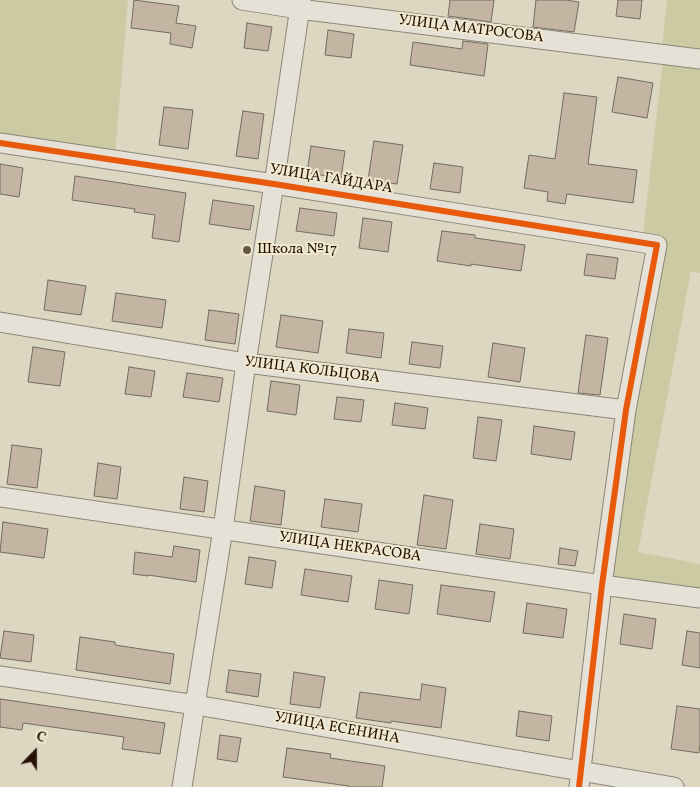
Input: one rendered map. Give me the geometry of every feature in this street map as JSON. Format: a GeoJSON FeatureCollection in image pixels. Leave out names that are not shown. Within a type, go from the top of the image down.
{"type":"FeatureCollection","features":[{"type":"Feature","properties":{"kind":"street","name":"УЛИЦА МАТРОСОВА"},"geometry":{"type":"LineString","coordinates":[[242,0],[300,5],[700,59]]}},
{"type":"Feature","properties":{"kind":"street"},"geometry":{"type":"LineString","coordinates":[[182,787],[223,529],[300,5]]}},
{"type":"Feature","properties":{"kind":"street","name":"УЛИЦА ГАЙДАРА"},"geometry":{"type":"LineString","coordinates":[[0,143],[274,184],[657,245],[626,410]]}},
{"type":"Feature","properties":{"kind":"street","name":"УЛИЦА КОЛЬЦОВА"},"geometry":{"type":"LineString","coordinates":[[0,322],[246,363],[626,410]]}},
{"type":"Feature","properties":{"kind":"street"},"geometry":{"type":"LineString","coordinates":[[580,779],[602,585],[626,410]]}},
{"type":"Feature","properties":{"kind":"street","name":"УЛИЦА НЕКРАСОВА"},"geometry":{"type":"LineString","coordinates":[[0,497],[700,598]]}},
{"type":"Feature","properties":{"kind":"street","name":"УЛИЦА ЕСЕНИНА"},"geometry":{"type":"LineString","coordinates":[[0,676],[196,705],[580,779],[674,787]]}},
{"type":"Feature","properties":{"kind":"green space"},"geometry":{"type":"Polygon","coordinates":[[[0,0],[128,0],[115,155],[0,137],[0,0]]]}},
{"type":"Feature","properties":{"kind":"green space"},"geometry":{"type":"Polygon","coordinates":[[[667,0],[700,0],[700,273],[691,271],[638,552],[700,564],[700,601],[607,587],[633,411],[666,238],[643,235],[663,59],[662,47],[667,0]]]}},
{"type":"Feature","properties":{"kind":"building"},"geometry":{"type":"Polygon","coordinates":[[[134,0],[179,6],[176,23],[196,26],[192,48],[170,44],[171,33],[131,28],[134,0]]]}},
{"type":"Feature","properties":{"kind":"building"},"geometry":{"type":"Polygon","coordinates":[[[450,0],[494,0],[491,22],[448,16],[450,0]]]}},
{"type":"Feature","properties":{"kind":"building"},"geometry":{"type":"Polygon","coordinates":[[[536,0],[579,2],[574,32],[533,27],[536,0]]]}},
{"type":"Feature","properties":{"kind":"building"},"geometry":{"type":"Polygon","coordinates":[[[618,0],[642,0],[640,19],[616,16],[618,0]]]}},
{"type":"Feature","properties":{"kind":"building"},"geometry":{"type":"Polygon","coordinates":[[[247,23],[272,27],[268,51],[244,48],[247,23]]]}},
{"type":"Feature","properties":{"kind":"building"},"geometry":{"type":"Polygon","coordinates":[[[328,30],[354,34],[351,58],[325,55],[328,30]]]}},
{"type":"Feature","properties":{"kind":"building"},"geometry":{"type":"Polygon","coordinates":[[[463,41],[488,44],[484,76],[410,65],[413,42],[462,49],[463,41]]]}},
{"type":"Feature","properties":{"kind":"building"},"geometry":{"type":"Polygon","coordinates":[[[618,77],[653,83],[647,118],[612,112],[618,77]]]}},
{"type":"Feature","properties":{"kind":"building"},"geometry":{"type":"Polygon","coordinates":[[[564,93],[597,97],[588,164],[637,170],[633,203],[567,194],[565,204],[547,201],[548,192],[524,188],[529,155],[555,159],[564,93]]]}},
{"type":"Feature","properties":{"kind":"building"},"geometry":{"type":"Polygon","coordinates":[[[164,107],[193,110],[188,149],[159,145],[164,107]]]}},
{"type":"Feature","properties":{"kind":"building"},"geometry":{"type":"Polygon","coordinates":[[[243,111],[264,114],[258,159],[236,156],[243,111]]]}},
{"type":"Feature","properties":{"kind":"building"},"geometry":{"type":"Polygon","coordinates":[[[374,141],[403,145],[397,184],[368,180],[374,141]]]}},
{"type":"Feature","properties":{"kind":"building"},"geometry":{"type":"Polygon","coordinates":[[[311,146],[345,151],[341,178],[307,173],[311,146]]]}},
{"type":"Feature","properties":{"kind":"building"},"geometry":{"type":"Polygon","coordinates":[[[434,163],[463,167],[460,193],[430,189],[434,163]]]}},
{"type":"Feature","properties":{"kind":"building"},"geometry":{"type":"Polygon","coordinates":[[[0,164],[23,168],[19,197],[0,194],[0,164]]]}},
{"type":"Feature","properties":{"kind":"building"},"geometry":{"type":"Polygon","coordinates":[[[75,176],[186,193],[179,242],[152,238],[155,215],[134,212],[135,209],[72,200],[75,176]]]}},
{"type":"Feature","properties":{"kind":"building"},"geometry":{"type":"Polygon","coordinates":[[[213,200],[254,206],[250,230],[209,224],[213,200]]]}},
{"type":"Feature","properties":{"kind":"building"},"geometry":{"type":"Polygon","coordinates":[[[300,208],[337,213],[334,236],[296,231],[300,208]]]}},
{"type":"Feature","properties":{"kind":"building"},"geometry":{"type":"Polygon","coordinates":[[[363,218],[392,222],[388,252],[359,248],[363,218]]]}},
{"type":"Feature","properties":{"kind":"building"},"geometry":{"type":"Polygon","coordinates":[[[442,231],[475,235],[475,238],[525,245],[521,271],[437,261],[442,231]]]}},
{"type":"Feature","properties":{"kind":"building"},"geometry":{"type":"Polygon","coordinates":[[[587,254],[618,258],[615,279],[584,275],[587,254]]]}},
{"type":"Feature","properties":{"kind":"building"},"geometry":{"type":"Polygon","coordinates":[[[48,280],[86,286],[81,315],[44,310],[48,280]]]}},
{"type":"Feature","properties":{"kind":"building"},"geometry":{"type":"Polygon","coordinates":[[[116,293],[166,300],[162,328],[112,321],[116,293]]]}},
{"type":"Feature","properties":{"kind":"building"},"geometry":{"type":"Polygon","coordinates":[[[209,310],[239,314],[235,344],[205,340],[209,310]]]}},
{"type":"Feature","properties":{"kind":"building"},"geometry":{"type":"Polygon","coordinates":[[[281,315],[323,321],[318,353],[276,347],[281,315]]]}},
{"type":"Feature","properties":{"kind":"building"},"geometry":{"type":"Polygon","coordinates":[[[349,329],[384,333],[381,358],[346,353],[349,329]]]}},
{"type":"Feature","properties":{"kind":"building"},"geometry":{"type":"Polygon","coordinates":[[[586,335],[608,338],[600,395],[578,393],[586,335]]]}},
{"type":"Feature","properties":{"kind":"building"},"geometry":{"type":"Polygon","coordinates":[[[412,342],[443,346],[440,368],[409,364],[412,342]]]}},
{"type":"Feature","properties":{"kind":"building"},"geometry":{"type":"Polygon","coordinates":[[[493,343],[525,348],[520,382],[488,377],[493,343]]]}},
{"type":"Feature","properties":{"kind":"building"},"geometry":{"type":"Polygon","coordinates":[[[33,347],[65,352],[60,386],[28,382],[33,347]]]}},
{"type":"Feature","properties":{"kind":"building"},"geometry":{"type":"Polygon","coordinates":[[[129,367],[155,371],[151,397],[125,394],[129,367]]]}},
{"type":"Feature","properties":{"kind":"building"},"geometry":{"type":"Polygon","coordinates":[[[187,373],[223,378],[219,402],[183,397],[187,373]]]}},
{"type":"Feature","properties":{"kind":"building"},"geometry":{"type":"Polygon","coordinates":[[[271,381],[300,385],[296,415],[267,411],[271,381]]]}},
{"type":"Feature","properties":{"kind":"building"},"geometry":{"type":"Polygon","coordinates":[[[337,397],[364,400],[361,422],[334,419],[337,397]]]}},
{"type":"Feature","properties":{"kind":"building"},"geometry":{"type":"Polygon","coordinates":[[[395,403],[428,408],[425,429],[392,425],[395,403]]]}},
{"type":"Feature","properties":{"kind":"building"},"geometry":{"type":"Polygon","coordinates":[[[478,417],[502,420],[496,461],[473,458],[478,417]]]}},
{"type":"Feature","properties":{"kind":"building"},"geometry":{"type":"Polygon","coordinates":[[[534,426],[575,432],[571,460],[531,454],[534,426]]]}},
{"type":"Feature","properties":{"kind":"building"},"geometry":{"type":"Polygon","coordinates":[[[12,445],[42,449],[37,488],[7,484],[12,445]]]}},
{"type":"Feature","properties":{"kind":"building"},"geometry":{"type":"Polygon","coordinates":[[[98,463],[121,467],[117,499],[94,496],[98,463]]]}},
{"type":"Feature","properties":{"kind":"building"},"geometry":{"type":"Polygon","coordinates":[[[184,477],[208,481],[204,512],[180,509],[184,477]]]}},
{"type":"Feature","properties":{"kind":"building"},"geometry":{"type":"Polygon","coordinates":[[[255,486],[285,491],[281,525],[250,521],[255,486]]]}},
{"type":"Feature","properties":{"kind":"building"},"geometry":{"type":"Polygon","coordinates":[[[424,495],[453,500],[446,549],[417,545],[424,495]]]}},
{"type":"Feature","properties":{"kind":"building"},"geometry":{"type":"Polygon","coordinates":[[[325,499],[362,504],[358,532],[321,527],[325,499]]]}},
{"type":"Feature","properties":{"kind":"building"},"geometry":{"type":"Polygon","coordinates":[[[3,522],[48,529],[44,558],[0,552],[3,522]]]}},
{"type":"Feature","properties":{"kind":"building"},"geometry":{"type":"Polygon","coordinates":[[[480,524],[514,529],[510,559],[476,554],[480,524]]]}},
{"type":"Feature","properties":{"kind":"building"},"geometry":{"type":"Polygon","coordinates":[[[174,546],[200,550],[196,582],[133,574],[135,552],[172,557],[174,546]]]}},
{"type":"Feature","properties":{"kind":"building"},"geometry":{"type":"Polygon","coordinates":[[[560,548],[578,551],[575,566],[558,564],[560,548]]]}},
{"type":"Feature","properties":{"kind":"building"},"geometry":{"type":"Polygon","coordinates":[[[249,557],[276,561],[272,588],[245,584],[249,557]]]}},
{"type":"Feature","properties":{"kind":"building"},"geometry":{"type":"Polygon","coordinates":[[[305,569],[352,576],[348,602],[301,595],[305,569]]]}},
{"type":"Feature","properties":{"kind":"building"},"geometry":{"type":"Polygon","coordinates":[[[379,580],[413,585],[409,614],[375,609],[379,580]]]}},
{"type":"Feature","properties":{"kind":"building"},"geometry":{"type":"Polygon","coordinates":[[[441,585],[495,592],[490,622],[437,614],[441,585]]]}},
{"type":"Feature","properties":{"kind":"building"},"geometry":{"type":"Polygon","coordinates":[[[527,603],[567,609],[563,638],[523,633],[527,603]]]}},
{"type":"Feature","properties":{"kind":"building"},"geometry":{"type":"Polygon","coordinates":[[[624,614],[656,619],[652,649],[620,644],[624,614]]]}},
{"type":"Feature","properties":{"kind":"building"},"geometry":{"type":"Polygon","coordinates":[[[4,631],[34,635],[31,662],[0,658],[4,631]]]}},
{"type":"Feature","properties":{"kind":"building"},"geometry":{"type":"Polygon","coordinates":[[[687,631],[700,633],[700,668],[682,665],[687,631]]]}},
{"type":"Feature","properties":{"kind":"building"},"geometry":{"type":"Polygon","coordinates":[[[80,637],[115,642],[115,645],[174,654],[170,684],[76,670],[80,637]]]}},
{"type":"Feature","properties":{"kind":"building"},"geometry":{"type":"Polygon","coordinates":[[[229,670],[261,674],[258,697],[226,692],[229,670]]]}},
{"type":"Feature","properties":{"kind":"building"},"geometry":{"type":"Polygon","coordinates":[[[294,672],[325,677],[320,708],[290,704],[294,672]]]}},
{"type":"Feature","properties":{"kind":"building"},"geometry":{"type":"Polygon","coordinates":[[[422,684],[446,688],[441,728],[356,718],[360,692],[420,700],[422,684]]]}},
{"type":"Feature","properties":{"kind":"building"},"geometry":{"type":"Polygon","coordinates":[[[0,699],[165,723],[160,754],[122,749],[124,737],[23,723],[22,730],[0,727],[0,699]]]}},
{"type":"Feature","properties":{"kind":"building"},"geometry":{"type":"Polygon","coordinates":[[[677,706],[700,709],[699,753],[671,749],[677,706]]]}},
{"type":"Feature","properties":{"kind":"building"},"geometry":{"type":"Polygon","coordinates":[[[519,711],[552,716],[549,741],[516,736],[519,711]]]}},
{"type":"Feature","properties":{"kind":"building"},"geometry":{"type":"Polygon","coordinates":[[[220,735],[241,738],[237,762],[217,759],[220,735]]]}},
{"type":"Feature","properties":{"kind":"building"},"geometry":{"type":"Polygon","coordinates":[[[287,748],[331,754],[330,758],[385,766],[382,787],[349,787],[283,777],[287,748]]]}},
{"type":"Feature","properties":{"kind":"cycle path"},"geometry":{"type":"LineString","coordinates":[[0,143],[274,184],[657,245],[626,410],[602,585],[579,787]]}},
{"type":"Feature","properties":{"kind":"place","name":"Школа №17"},"geometry":{"type":"Point","coordinates":[247,250]}}]}
